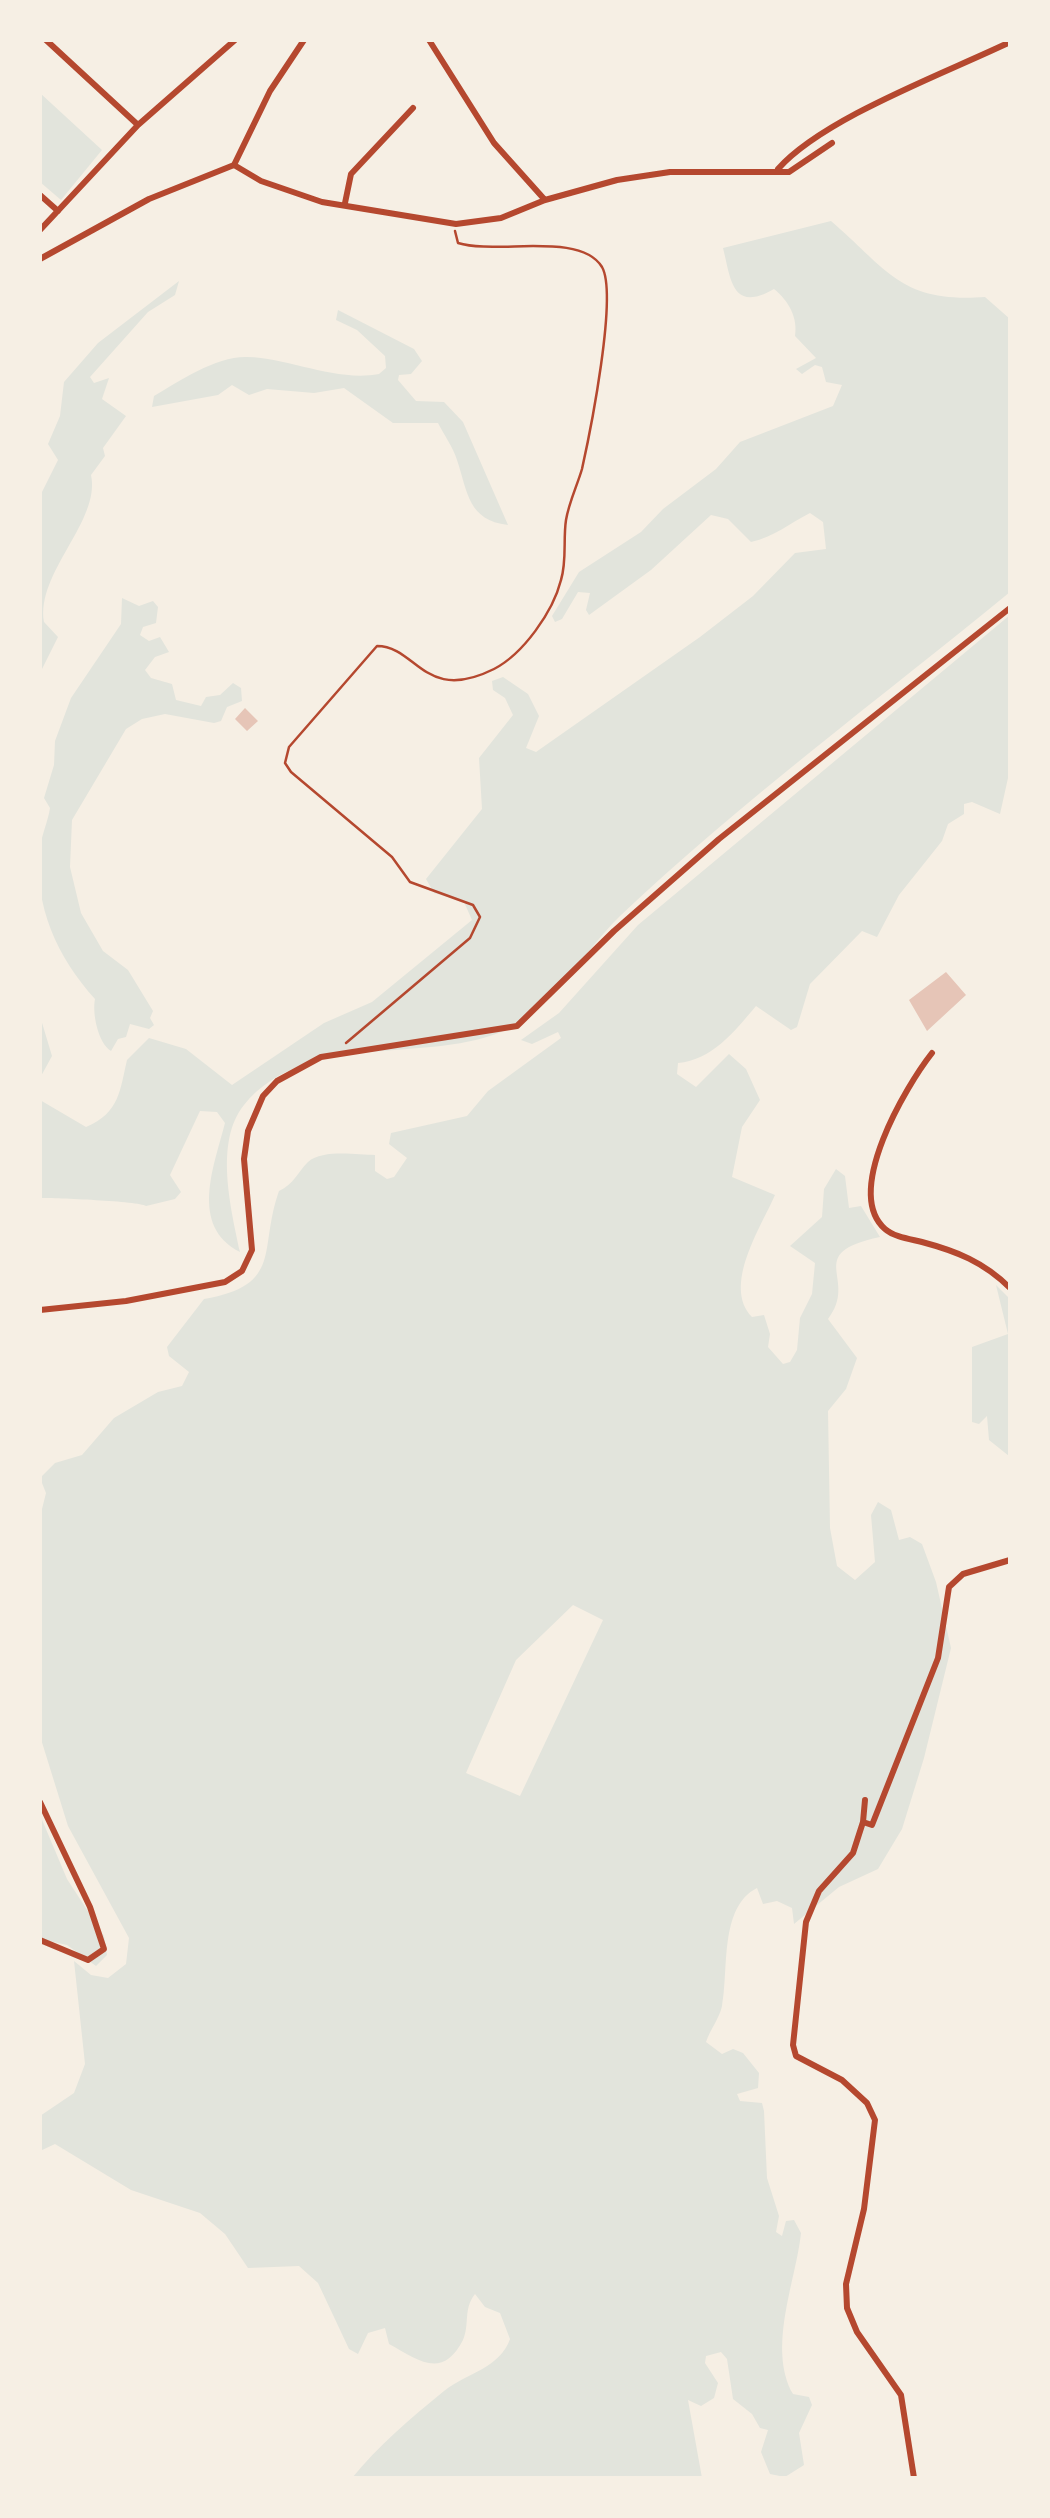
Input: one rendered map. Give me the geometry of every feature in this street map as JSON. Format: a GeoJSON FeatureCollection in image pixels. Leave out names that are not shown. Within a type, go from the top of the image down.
{"type":"FeatureCollection","features":[{"type":"Feature","properties":{"kind":"street"},"geometry":{"type":"LineString","coordinates":[[46,40],[138,124]]}},
{"type":"Feature","properties":{"kind":"street"},"geometry":{"type":"LineString","coordinates":[[40,230],[138,124],[235,40]]}},
{"type":"Feature","properties":{"kind":"street"},"geometry":{"type":"LineString","coordinates":[[40,259],[149,199],[234,165],[270,92],[304,40]]}},
{"type":"Feature","properties":{"kind":"street"},"geometry":{"type":"LineString","coordinates":[[429,40],[494,143],[545,200]]}},
{"type":"Feature","properties":{"kind":"street"},"geometry":{"type":"LineString","coordinates":[[777,170],[789,156],[842,123],[1010,42]]}},
{"type":"Feature","properties":{"kind":"street"},"geometry":{"type":"LineString","coordinates":[[345,204],[351,174],[414,108]]}},
{"type":"Feature","properties":{"kind":"street"},"geometry":{"type":"LineString","coordinates":[[234,165],[292,192],[456,224],[501,218],[545,200],[670,172],[723,175],[794,171],[832,143]]}},
{"type":"Feature","properties":{"kind":"street"},"geometry":{"type":"LineString","coordinates":[[40,195],[58,210]]}},
{"type":"Feature","properties":{"kind":"street"},"geometry":{"type":"LineString","coordinates":[[40,1310],[126,1301],[225,1282],[242,1271],[252,1250],[244,1159],[248,1130],[263,1096],[277,1081],[335,1054],[516,1026],[614,930],[719,839],[1010,608]]}},
{"type":"Feature","properties":{"kind":"street"},"geometry":{"type":"LineString","coordinates":[[932,1054],[904,1090],[882,1144],[871,1196],[876,1216],[886,1230],[981,1262],[1010,1288]]}},
{"type":"Feature","properties":{"kind":"street"},"geometry":{"type":"LineString","coordinates":[[863,1822],[872,1825],[880,1811],[899,1750],[938,1658],[949,1587],[964,1574],[1010,1560]]}},
{"type":"Feature","properties":{"kind":"street"},"geometry":{"type":"LineString","coordinates":[[865,1800],[853,1853],[818,1891],[806,1922],[793,2045],[796,2056],[842,2080],[867,2103],[875,2120],[864,2210],[846,2284],[847,2308],[857,2332],[902,2395],[914,2478]]}},
{"type":"Feature","properties":{"kind":"street"},"geometry":{"type":"LineString","coordinates":[[40,1802],[90,1907],[104,1949],[88,1960],[40,1940]]}},
{"type":"Feature","properties":{"kind":"path"},"geometry":{"type":"LineString","coordinates":[[335,1054],[470,938],[480,917],[473,904],[410,882],[392,857],[292,772],[285,763],[289,747],[377,646],[388,646],[439,680],[467,678],[493,669],[514,655],[540,623],[561,582],[566,517],[582,468],[606,324],[608,290],[601,266],[576,248],[463,245],[454,238],[456,224]]}},
{"type":"Feature","properties":{"kind":"shaded area"},"geometry":{"type":"Polygon","coordinates":[[[40,93],[102,150],[61,200],[40,182],[40,93]]]}},
{"type":"Feature","properties":{"kind":"shaded area"},"geometry":{"type":"Polygon","coordinates":[[[831,221],[898,280],[934,295],[985,297],[1010,319],[1010,592],[666,874],[620,916],[554,992],[525,1019],[477,1040],[335,1057],[301,1066],[270,1081],[244,1105],[229,1138],[227,1176],[240,1252],[224,1241],[210,1211],[211,1176],[225,1123],[217,1112],[200,1111],[170,1175],[181,1192],[175,1199],[146,1206],[40,1198],[40,1100],[86,1127],[97,1121],[117,1099],[127,1060],[149,1038],[186,1049],[232,1085],[324,1023],[372,1002],[472,920],[464,902],[434,893],[426,879],[482,809],[479,758],[513,715],[505,698],[493,690],[492,681],[503,677],[528,694],[539,716],[526,748],[536,752],[700,637],[753,596],[795,553],[826,549],[823,522],[810,513],[751,542],[728,519],[711,515],[651,570],[589,615],[586,610],[590,593],[578,592],[562,619],[555,622],[552,616],[579,572],[641,532],[663,509],[716,469],[740,442],[833,406],[842,385],[826,382],[822,367],[815,365],[802,374],[796,369],[816,358],[795,336],[794,316],[788,304],[774,289],[749,297],[736,290],[723,248],[831,221]]]}},
{"type":"Feature","properties":{"kind":"shaded area"},"geometry":{"type":"Polygon","coordinates":[[[179,281],[175,295],[148,312],[90,377],[94,383],[109,378],[102,399],[126,416],[103,448],[105,456],[91,475],[87,510],[49,584],[44,622],[58,637],[40,673],[40,496],[58,460],[48,444],[60,416],[64,382],[98,343],[179,281]]]}},
{"type":"Feature","properties":{"kind":"shaded area"},"geometry":{"type":"Polygon","coordinates":[[[338,310],[414,349],[422,361],[411,374],[399,375],[398,380],[416,401],[444,402],[463,422],[508,525],[477,511],[438,423],[393,423],[344,388],[314,393],[267,389],[249,395],[232,385],[218,395],[152,407],[154,396],[175,383],[235,358],[263,358],[346,375],[379,374],[386,368],[385,356],[357,330],[336,320],[338,310]]]}},
{"type":"Feature","properties":{"kind":"shaded area"},"geometry":{"type":"Polygon","coordinates":[[[122,598],[139,606],[153,601],[158,607],[156,623],[143,627],[140,635],[149,641],[160,637],[169,652],[155,657],[145,670],[151,678],[172,684],[176,700],[201,706],[206,697],[220,695],[233,683],[241,688],[242,701],[227,707],[221,721],[214,723],[165,714],[142,719],[126,729],[72,820],[70,867],[81,913],[103,951],[128,970],[153,1011],[150,1018],[154,1025],[149,1029],[130,1024],[126,1037],[118,1039],[111,1051],[97,1027],[95,999],[70,966],[51,930],[40,890],[39,869],[50,808],[44,798],[54,765],[55,741],[71,698],[121,624],[122,598]]]}},
{"type":"Feature","properties":{"kind":"shaded area"},"geometry":{"type":"Polygon","coordinates":[[[1010,615],[1010,769],[1000,814],[972,802],[964,804],[964,814],[948,824],[942,841],[899,895],[877,937],[862,931],[810,984],[797,1027],[791,1030],[756,1006],[712,1051],[678,1063],[677,1074],[696,1087],[729,1054],[746,1069],[760,1100],[742,1127],[732,1177],[775,1195],[747,1256],[741,1289],[752,1317],[764,1315],[770,1334],[768,1347],[783,1364],[790,1362],[797,1350],[800,1318],[812,1294],[815,1263],[790,1246],[822,1217],[824,1189],[836,1169],[845,1176],[849,1208],[861,1206],[880,1237],[856,1244],[843,1251],[837,1260],[839,1291],[828,1319],[857,1358],[846,1389],[828,1411],[830,1528],[837,1566],[855,1580],[875,1562],[871,1515],[878,1502],[891,1510],[899,1540],[910,1537],[922,1544],[936,1582],[951,1648],[902,1829],[878,1869],[839,1887],[794,1924],[792,1908],[777,1901],[763,1904],[757,1888],[745,1897],[731,1924],[722,2006],[706,2042],[722,2054],[733,2049],[743,2053],[759,2073],[758,2088],[737,2094],[740,2101],[762,2103],[767,2178],[779,2216],[776,2232],[782,2236],[786,2221],[794,2220],[801,2233],[785,2314],[783,2356],[793,2394],[809,2397],[812,2405],[799,2433],[804,2465],[785,2477],[770,2474],[761,2452],[768,2430],[760,2428],[752,2414],[733,2399],[727,2359],[721,2352],[706,2356],[705,2363],[718,2383],[714,2398],[701,2406],[688,2400],[702,2478],[352,2478],[384,2443],[432,2401],[499,2357],[510,2339],[500,2313],[485,2307],[475,2294],[469,2305],[463,2340],[455,2353],[438,2363],[419,2360],[389,2344],[385,2328],[368,2333],[358,2354],[349,2349],[318,2283],[299,2266],[248,2268],[225,2234],[200,2213],[131,2190],[55,2144],[40,2151],[40,2116],[74,2093],[85,2064],[74,1961],[91,1975],[108,1978],[126,1964],[129,1938],[68,1826],[40,1736],[40,1517],[46,1493],[40,1478],[55,1463],[82,1455],[114,1418],[158,1392],[182,1386],[189,1372],[169,1356],[167,1347],[204,1299],[247,1285],[257,1274],[264,1262],[279,1191],[308,1162],[331,1154],[375,1155],[375,1171],[387,1179],[394,1177],[407,1158],[389,1144],[391,1133],[467,1116],[488,1091],[561,1038],[558,1032],[532,1044],[521,1040],[559,1013],[638,925],[1010,615]],[[573,1605],[516,1660],[466,1773],[520,1796],[603,1620],[573,1605]]]}},
{"type":"Feature","properties":{"kind":"shaded area"},"geometry":{"type":"Polygon","coordinates":[[[40,1016],[52,1056],[40,1078],[40,1016]]]}},
{"type":"Feature","properties":{"kind":"shaded area"},"geometry":{"type":"Polygon","coordinates":[[[996,1285],[1010,1299],[1009,1456],[989,1440],[987,1416],[979,1424],[972,1422],[972,1347],[1008,1334],[996,1285]]]}},
{"type":"Feature","properties":{"kind":"shaded area"},"geometry":{"type":"Polygon","coordinates":[[[40,1815],[67,1879],[104,1936],[107,1955],[96,1966],[67,1945],[40,1939],[40,1815]]]}},
{"type":"Feature","properties":{"kind":"building"},"geometry":{"type":"Polygon","coordinates":[[[245,708],[258,721],[247,731],[235,719],[245,708]]]}},
{"type":"Feature","properties":{"kind":"building"},"geometry":{"type":"Polygon","coordinates":[[[946,972],[966,995],[927,1031],[909,1000],[946,972]]]}}]}
